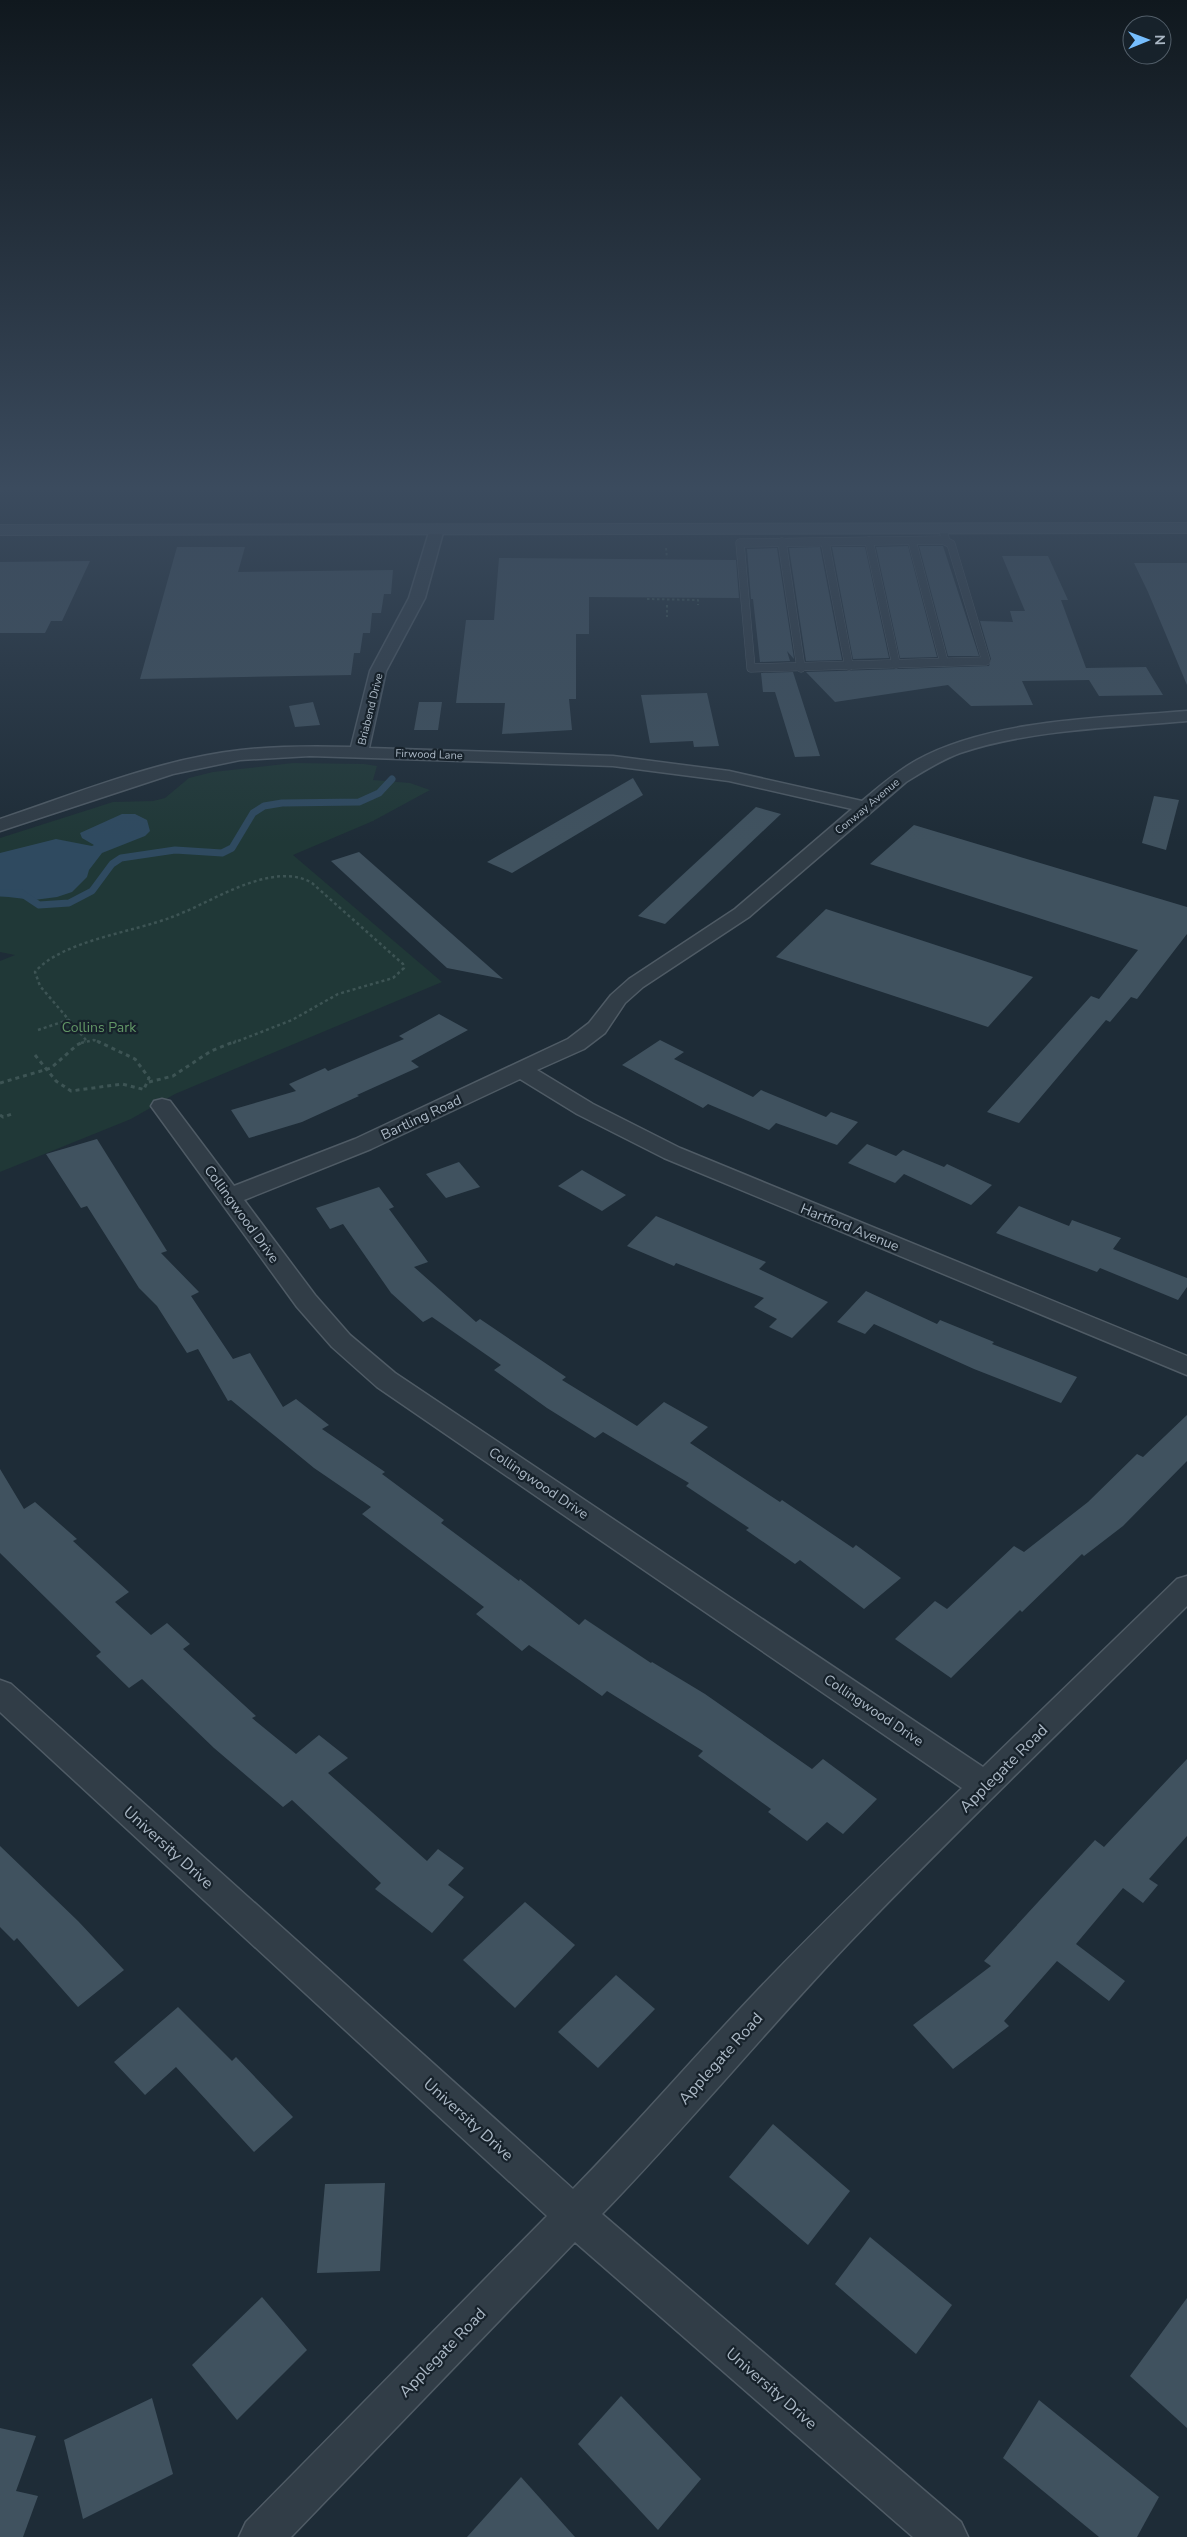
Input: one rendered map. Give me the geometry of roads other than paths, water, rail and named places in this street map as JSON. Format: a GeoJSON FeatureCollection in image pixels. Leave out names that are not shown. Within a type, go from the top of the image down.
{"type":"FeatureCollection","features":[{"type":"Feature","properties":{"kind":"street","name":"Briabend Drive"},"geometry":{"type":"LineString","coordinates":[[359,752],[378,671],[413,605]]}},
{"type":"Feature","properties":{"kind":"street","name":"Conway Avenue"},"geometry":{"type":"LineString","coordinates":[[603,1020],[618,999],[636,983],[742,913],[900,778],[924,763],[976,742],[1060,728],[1187,716]]}},
{"type":"Feature","properties":{"kind":"street","name":"Firwood Lane"},"geometry":{"type":"LineString","coordinates":[[0,825],[152,774],[204,761],[276,751],[583,759],[671,768],[785,787],[865,807]]}},
{"type":"Feature","properties":{"kind":"street","name":"Bartling Road"},"geometry":{"type":"LineString","coordinates":[[229,1197],[362,1144],[576,1044],[597,1028],[603,1020]]}},
{"type":"Feature","properties":{"kind":"street","name":"Hartford Avenue"},"geometry":{"type":"LineString","coordinates":[[521,1070],[592,1113],[672,1154],[1187,1366]]}},
{"type":"Feature","properties":{"kind":"street","name":"Collingwood Drive"},"geometry":{"type":"LineString","coordinates":[[153,1097],[306,1301],[341,1341],[386,1380],[985,1786]]}},
{"type":"Feature","properties":{"kind":"street","name":"Applegate Road"},"geometry":{"type":"LineString","coordinates":[[261,2537],[575,2216],[632,2156],[779,1992],[838,1931],[1187,1587]]}},
{"type":"Feature","properties":{"kind":"street","name":"University Drive"},"geometry":{"type":"LineString","coordinates":[[0,1693],[575,2216],[946,2537]]}},
{"type":"Feature","properties":{"kind":"lane"},"geometry":{"type":"LineString","coordinates":[[746,605],[751,668],[801,668],[986,661],[970,605]]}},
{"type":"Feature","properties":{"kind":"lane"},"geometry":{"type":"LineString","coordinates":[[792,605],[801,668]]}},
{"type":"Feature","properties":{"kind":"lane"},"geometry":{"type":"LineString","coordinates":[[838,605],[849,666]]}},
{"type":"Feature","properties":{"kind":"lane"},"geometry":{"type":"LineString","coordinates":[[883,605],[896,664]]}},
{"type":"Feature","properties":{"kind":"lane"},"geometry":{"type":"LineString","coordinates":[[929,605],[944,662]]}},
{"type":"Feature","properties":{"kind":"water"},"geometry":{"type":"Polygon","coordinates":[[[122,814],[135,814],[147,820],[150,831],[145,836],[102,853],[89,870],[87,877],[72,892],[57,897],[34,900],[0,896],[0,853],[56,839],[92,846],[94,845],[82,838],[80,833],[122,814]]]}},
{"type":"Feature","properties":{"kind":"waterway"},"geometry":{"type":"LineString","coordinates":[[0,893],[21,893],[39,905],[69,903],[92,891],[112,864],[121,858],[175,850],[222,853],[232,848],[253,813],[264,806],[282,803],[359,802],[379,793],[392,779]]}},
{"type":"Feature","properties":{"kind":"park label","name":"Collins Park"},"geometry":{"type":"Point","coordinates":[99,1027]}}]}
